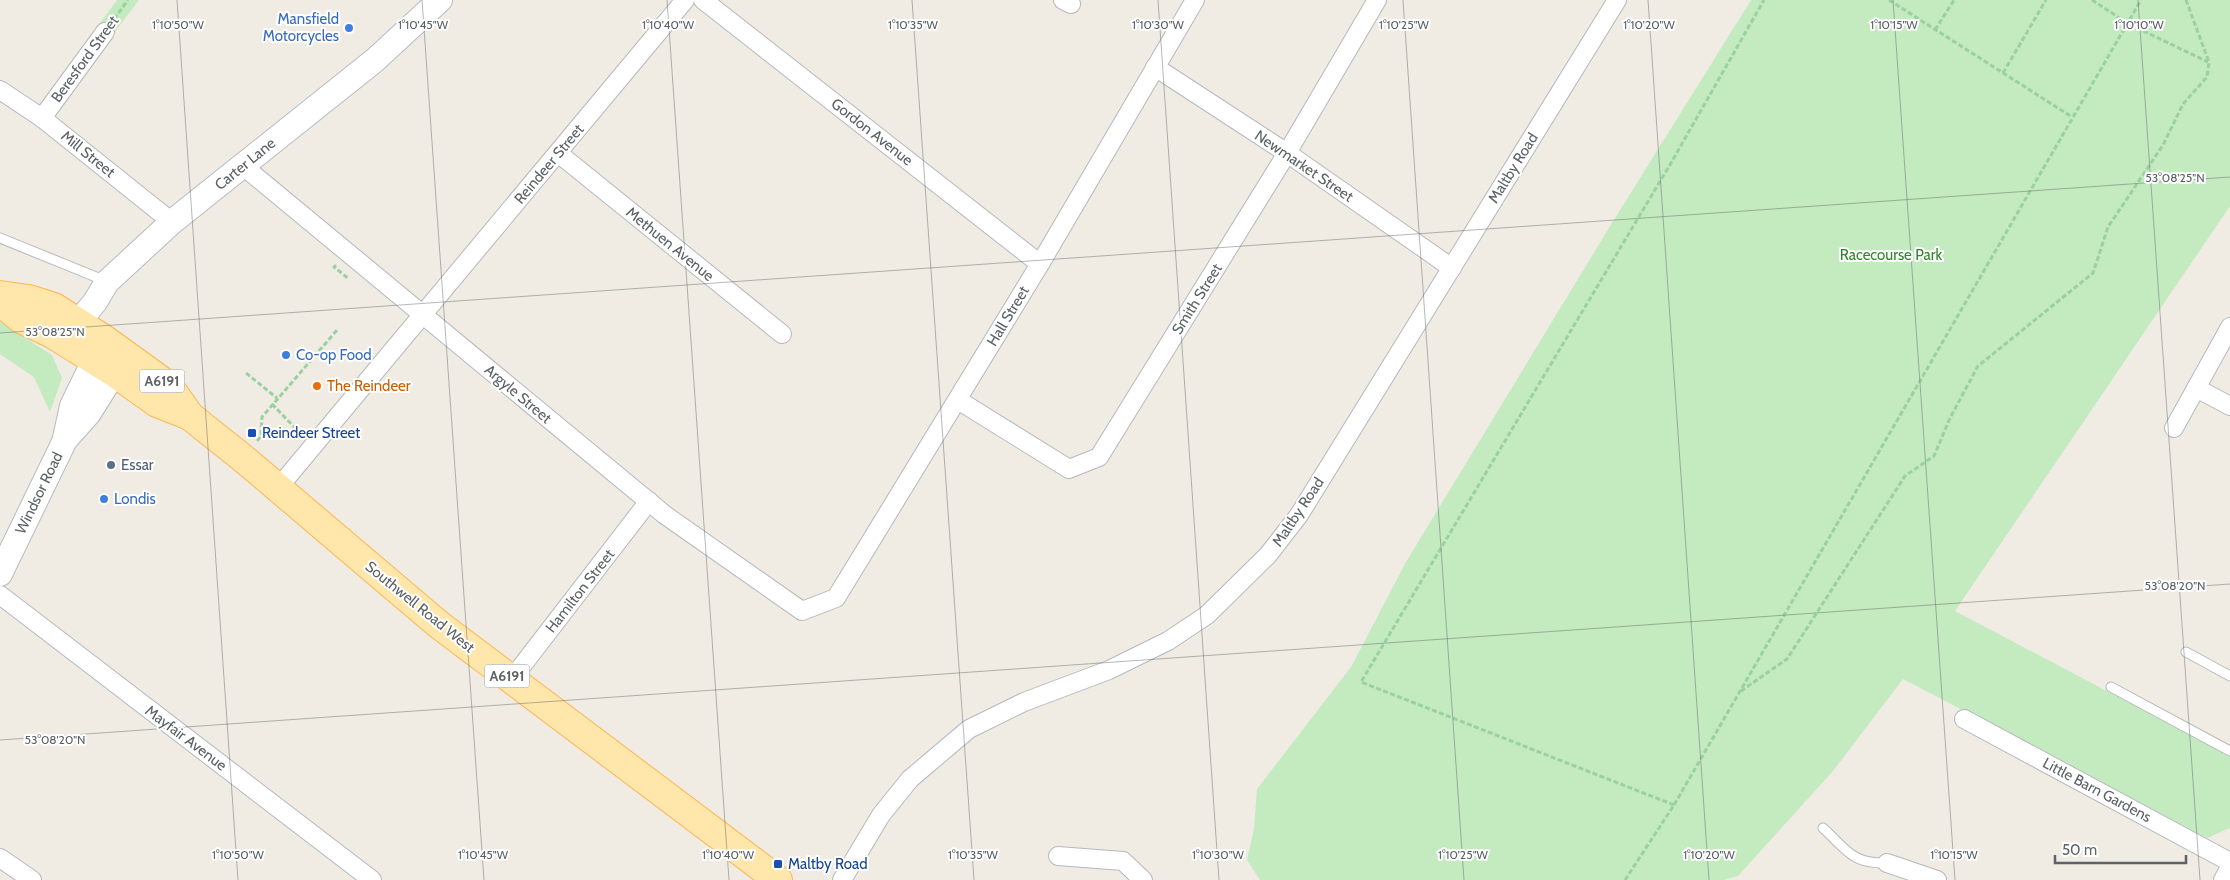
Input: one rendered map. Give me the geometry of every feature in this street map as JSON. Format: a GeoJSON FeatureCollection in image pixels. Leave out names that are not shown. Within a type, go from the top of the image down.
{"type":"FeatureCollection","features":[{"type":"Feature","properties":{"kind":"main road","name":"Carter Lane"},"geometry":{"type":"LineString","coordinates":[[71,331],[95,302],[107,282],[172,222],[206,197],[375,60],[440,0]]}},
{"type":"Feature","properties":{"kind":"main road","name":"A6191"},"geometry":{"type":"LineString","coordinates":[[0,295],[29,299],[45,304],[71,331],[110,357]]}},
{"type":"Feature","properties":{"kind":"main road","name":"A6191"},"geometry":{"type":"LineString","coordinates":[[0,302],[21,319],[71,331]]}},
{"type":"Feature","properties":{"kind":"main road","name":"Southwell Road West"},"geometry":{"type":"LineString","coordinates":[[110,357],[157,403],[190,416],[245,460],[438,624],[778,880]]}},
{"type":"Feature","properties":{"kind":"main road","name":"Windsor Road"},"geometry":{"type":"LineString","coordinates":[[0,574],[65,440],[89,413],[110,357]]}},
{"type":"Feature","properties":{"kind":"street","name":"Reindeer Street"},"geometry":{"type":"LineString","coordinates":[[278,488],[686,0]]}},
{"type":"Feature","properties":{"kind":"street","name":"Gordon Avenue"},"geometry":{"type":"LineString","coordinates":[[703,0],[1040,264]]}},
{"type":"Feature","properties":{"kind":"street","name":"Hall Street"},"geometry":{"type":"LineString","coordinates":[[802,611],[836,598],[1040,264],[1195,0]]}},
{"type":"Feature","properties":{"kind":"street","name":"Smith Street"},"geometry":{"type":"LineString","coordinates":[[958,400],[1069,469],[1099,457],[1286,153],[1377,0]]}},
{"type":"Feature","properties":{"kind":"street","name":"Maltby Road"},"geometry":{"type":"LineString","coordinates":[[842,880],[881,815],[910,778],[969,729],[1024,702],[1109,670],[1168,641],[1207,615],[1268,555],[1299,515],[1617,0]]}},
{"type":"Feature","properties":{"kind":"street","name":"Beresford Street"},"geometry":{"type":"LineString","coordinates":[[42,118],[105,32]]}},
{"type":"Feature","properties":{"kind":"street","name":"Newmarket Street"},"geometry":{"type":"LineString","coordinates":[[1155,67],[1286,153],[1452,268]]}},
{"type":"Feature","properties":{"kind":"street","name":"Mill Street"},"geometry":{"type":"LineString","coordinates":[[0,90],[42,118],[172,222]]}},
{"type":"Feature","properties":{"kind":"street","name":"Methuen Avenue"},"geometry":{"type":"LineString","coordinates":[[558,153],[782,334]]}},
{"type":"Feature","properties":{"kind":"street","name":"Argyle Street"},"geometry":{"type":"LineString","coordinates":[[243,166],[665,515],[802,611]]}},
{"type":"Feature","properties":{"kind":"street"},"geometry":{"type":"LineString","coordinates":[[2174,428],[2230,327]]}},
{"type":"Feature","properties":{"kind":"street"},"geometry":{"type":"LineString","coordinates":[[2196,388],[2230,406]]}},
{"type":"Feature","properties":{"kind":"street","name":"Hamilton Street"},"geometry":{"type":"LineString","coordinates":[[511,680],[649,502]]}},
{"type":"Feature","properties":{"kind":"street","name":"Mayfair Avenue"},"geometry":{"type":"LineString","coordinates":[[0,595],[372,880]]}},
{"type":"Feature","properties":{"kind":"street","name":"Little Barn Gardens"},"geometry":{"type":"LineString","coordinates":[[1964,719],[2230,862]]}},
{"type":"Feature","properties":{"kind":"street"},"geometry":{"type":"LineString","coordinates":[[1058,856],[1123,860],[1143,880]]}},
{"type":"Feature","properties":{"kind":"street"},"geometry":{"type":"LineString","coordinates":[[0,858],[32,880]]}},
{"type":"Feature","properties":{"kind":"street"},"geometry":{"type":"LineString","coordinates":[[1887,863],[1937,880]]}},
{"type":"Feature","properties":{"kind":"street"},"geometry":{"type":"LineString","coordinates":[[2223,880],[2230,867]]}},
{"type":"Feature","properties":{"kind":"lane"},"geometry":{"type":"LineString","coordinates":[[0,238],[107,282]]}},
{"type":"Feature","properties":{"kind":"lane"},"geometry":{"type":"LineString","coordinates":[[2186,652],[2230,676]]}},
{"type":"Feature","properties":{"kind":"lane"},"geometry":{"type":"LineString","coordinates":[[2111,687],[2230,750]]}},
{"type":"Feature","properties":{"kind":"lane"},"geometry":{"type":"LineString","coordinates":[[1823,828],[1854,858],[1871,863],[1887,863]]}},
{"type":"Feature","properties":{"kind":"path","name":"Beresford Street"},"geometry":{"type":"LineString","coordinates":[[105,32],[128,0]]}},
{"type":"Feature","properties":{"kind":"path"},"geometry":{"type":"LineString","coordinates":[[1674,805],[1361,682],[1671,163],[1764,0]]}},
{"type":"Feature","properties":{"kind":"path"},"geometry":{"type":"LineString","coordinates":[[1889,0],[2072,117]]}},
{"type":"Feature","properties":{"kind":"path"},"geometry":{"type":"LineString","coordinates":[[1935,30],[1954,0]]}},
{"type":"Feature","properties":{"kind":"path"},"geometry":{"type":"LineString","coordinates":[[2003,73],[2046,0]]}},
{"type":"Feature","properties":{"kind":"path"},"geometry":{"type":"LineString","coordinates":[[2092,0],[2127,23],[2209,62]]}},
{"type":"Feature","properties":{"kind":"path"},"geometry":{"type":"LineString","coordinates":[[1625,880],[1674,805],[2141,0]]}},
{"type":"Feature","properties":{"kind":"path"},"geometry":{"type":"LineString","coordinates":[[1739,692],[1787,659],[1905,476],[1934,456],[1950,418],[1978,366],[2093,272],[2108,227],[2163,146],[2183,104],[2207,77],[2209,62],[2186,0]]}},
{"type":"Feature","properties":{"kind":"path"},"geometry":{"type":"LineString","coordinates":[[245,460],[261,436],[262,417],[276,398],[338,329]]}},
{"type":"Feature","properties":{"kind":"path"},"geometry":{"type":"LineString","coordinates":[[246,373],[276,398]]}},
{"type":"Feature","properties":{"kind":"path"},"geometry":{"type":"LineString","coordinates":[[257,388],[260,384]]}},
{"type":"Feature","properties":{"kind":"path"},"geometry":{"type":"LineString","coordinates":[[272,404],[293,427],[314,445]]}},
{"type":"Feature","properties":{"kind":"green space"},"geometry":{"type":"Polygon","coordinates":[[[117,0],[139,0],[111,37],[98,26],[117,0]]]}},
{"type":"Feature","properties":{"kind":"green space","name":"Racecourse Park"},"geometry":{"type":"Polygon","coordinates":[[[1751,0],[2230,0],[2230,206],[1955,611],[2230,756],[2230,828],[2207,838],[1903,679],[1833,771],[1738,876],[1724,880],[1260,880],[1247,860],[1254,829],[1257,789],[1351,667],[1406,562],[1612,223],[1751,0]]]}},
{"type":"Feature","properties":{"kind":"green space"},"geometry":{"type":"Polygon","coordinates":[[[0,322],[52,355],[62,378],[50,412],[34,377],[0,354],[0,322]]]}},
{"type":"Feature","properties":{"kind":"place","name":"Mansfield Motorcycles"},"geometry":{"type":"Point","coordinates":[349,28]}},
{"type":"Feature","properties":{"kind":"place","name":"Co-op Food"},"geometry":{"type":"Point","coordinates":[286,355]}},
{"type":"Feature","properties":{"kind":"place","name":"The Reindeer"},"geometry":{"type":"Point","coordinates":[317,386]}},
{"type":"Feature","properties":{"kind":"place","name":"Reindeer Street"},"geometry":{"type":"Point","coordinates":[252,433]}},
{"type":"Feature","properties":{"kind":"place","name":"Essar"},"geometry":{"type":"Point","coordinates":[111,465]}},
{"type":"Feature","properties":{"kind":"place","name":"Londis"},"geometry":{"type":"Point","coordinates":[104,499]}},
{"type":"Feature","properties":{"kind":"place","name":"Maltby Road"},"geometry":{"type":"Point","coordinates":[778,864]}}]}
